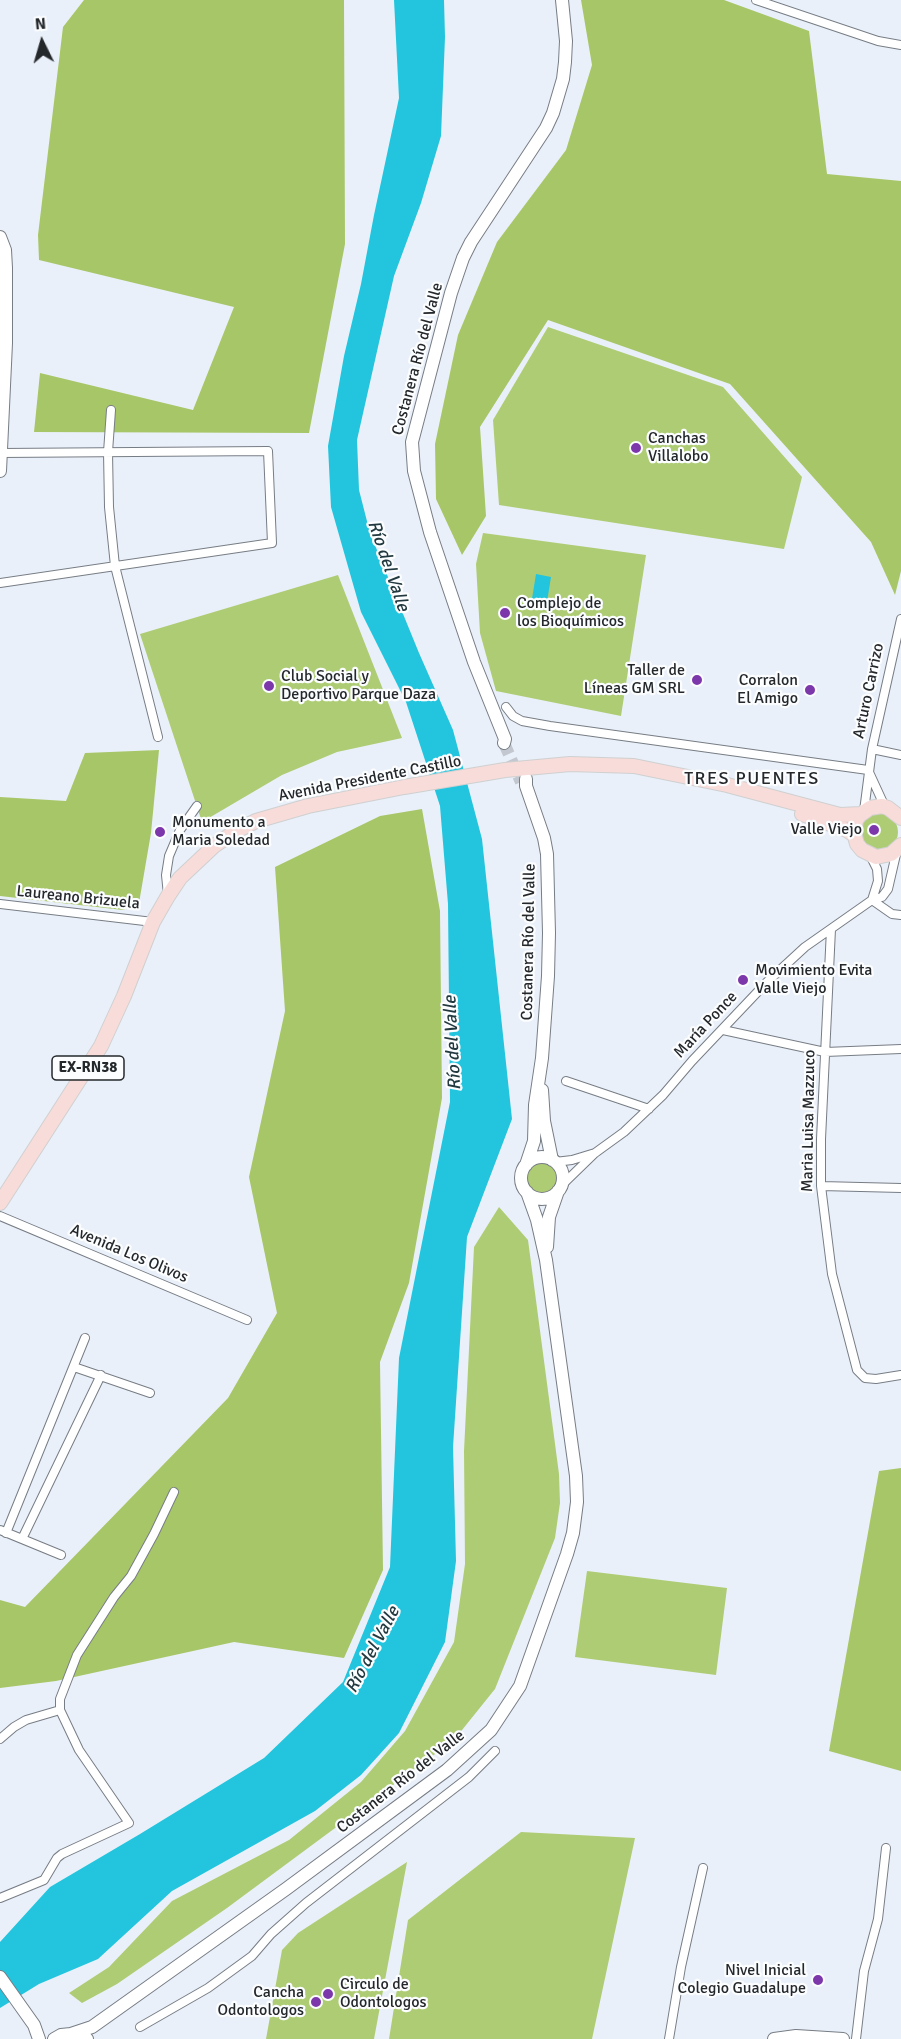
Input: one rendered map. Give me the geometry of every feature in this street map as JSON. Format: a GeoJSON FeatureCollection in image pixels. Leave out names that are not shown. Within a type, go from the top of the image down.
{"type":"FeatureCollection","features":[{"type":"Feature","properties":{"kind":"main road","name":"Costanera Río del Valle"},"geometry":{"type":"LineString","coordinates":[[506,741],[474,662],[430,532],[414,471],[412,442],[451,293],[464,258],[480,226],[546,128],[555,105],[563,79],[566,41],[562,0]]}},
{"type":"Feature","properties":{"kind":"main road"},"geometry":{"type":"LineString","coordinates":[[0,237],[6,268],[6,368],[0,471]]}},
{"type":"Feature","properties":{"kind":"main road","name":"Avenida Presidente Castillo"},"geometry":{"type":"LineString","coordinates":[[0,1203],[101,1046],[124,996],[153,922],[168,896],[180,879],[214,846],[256,821],[308,806],[404,787],[505,770],[552,765],[634,766],[727,785],[840,815],[863,812]]}},
{"type":"Feature","properties":{"kind":"main road","name":"Avenida Presidente Castillo"},"geometry":{"type":"LineString","coordinates":[[599,766],[798,813],[838,826],[854,835]]}},
{"type":"Feature","properties":{"kind":"main road","name":"Costanera Río del Valle"},"geometry":{"type":"LineString","coordinates":[[524,782],[544,838],[548,876],[548,976],[541,1065],[535,1105],[534,1141],[526,1165]]}},
{"type":"Feature","properties":{"kind":"main road","name":"EX-RN38"},"geometry":{"type":"LineString","coordinates":[[863,812],[876,806],[885,807]]}},
{"type":"Feature","properties":{"kind":"main road"},"geometry":{"type":"LineString","coordinates":[[885,807],[894,811],[901,818]]}},
{"type":"Feature","properties":{"kind":"main road"},"geometry":{"type":"LineString","coordinates":[[854,835],[856,820],[863,812]]}},
{"type":"Feature","properties":{"kind":"main road","name":"EX-RN38"},"geometry":{"type":"LineString","coordinates":[[854,835],[857,844],[870,855]]}},
{"type":"Feature","properties":{"kind":"main road"},"geometry":{"type":"LineString","coordinates":[[870,855],[883,856],[900,847]]}},
{"type":"Feature","properties":{"kind":"main road","name":"Costanera Río del Valle"},"geometry":{"type":"LineString","coordinates":[[541,1065],[544,1121],[554,1161]]}},
{"type":"Feature","properties":{"kind":"main road"},"geometry":{"type":"LineString","coordinates":[[538,1158],[554,1161],[561,1171],[560,1188],[553,1196],[541,1199],[527,1192],[522,1185],[521,1178],[526,1165],[538,1158]]}},
{"type":"Feature","properties":{"kind":"main road","name":"Costanera Río del Valle"},"geometry":{"type":"LineString","coordinates":[[546,1260],[549,1217],[560,1188]]}},
{"type":"Feature","properties":{"kind":"main road","name":"Costanera Río del Valle"},"geometry":{"type":"LineString","coordinates":[[62,2036],[92,2027],[286,1889],[447,1770],[491,1730],[520,1686],[567,1554],[573,1533],[577,1502],[576,1476],[546,1260],[537,1220],[527,1192]]}},
{"type":"Feature","properties":{"kind":"main road"},"geometry":{"type":"LineString","coordinates":[[0,1977],[34,2025],[39,2039]]}},
{"type":"Feature","properties":{"kind":"main road"},"geometry":{"type":"LineString","coordinates":[[96,2039],[106,2016]]}},
{"type":"Feature","properties":{"kind":"main road"},"geometry":{"type":"LineString","coordinates":[[34,2025],[43,2031],[87,2039]]}},
{"type":"Feature","properties":{"kind":"main road"},"geometry":{"type":"LineString","coordinates":[[774,2039],[796,2036],[843,2039]]}},
{"type":"Feature","properties":{"kind":"street"},"geometry":{"type":"LineString","coordinates":[[756,0],[878,41],[901,45]]}},
{"type":"Feature","properties":{"kind":"street"},"geometry":{"type":"LineString","coordinates":[[111,410],[108,452],[109,507],[115,566],[158,737]]}},
{"type":"Feature","properties":{"kind":"street"},"geometry":{"type":"LineString","coordinates":[[0,583],[272,543],[268,451],[1,453]]}},
{"type":"Feature","properties":{"kind":"street","name":"Arturo Carrizo"},"geometry":{"type":"LineString","coordinates":[[863,812],[867,798],[868,770],[872,749],[899,638],[901,619]]}},
{"type":"Feature","properties":{"kind":"street"},"geometry":{"type":"LineString","coordinates":[[506,707],[513,716],[522,721],[550,726],[868,770],[885,807]]}},
{"type":"Feature","properties":{"kind":"street"},"geometry":{"type":"LineString","coordinates":[[872,749],[901,755]]}},
{"type":"Feature","properties":{"kind":"street"},"geometry":{"type":"LineString","coordinates":[[168,896],[166,875],[169,856],[180,830],[197,806]]}},
{"type":"Feature","properties":{"kind":"street","name":"María Ponce"},"geometry":{"type":"LineString","coordinates":[[560,1188],[595,1153],[624,1132],[649,1109],[767,982],[805,947],[872,900],[882,897],[888,889],[900,847]]}},
{"type":"Feature","properties":{"kind":"street"},"geometry":{"type":"LineString","coordinates":[[870,855],[877,869],[878,881],[872,900],[892,914],[901,915]]}},
{"type":"Feature","properties":{"kind":"street","name":"Laureano Brizuela"},"geometry":{"type":"LineString","coordinates":[[0,904],[153,922]]}},
{"type":"Feature","properties":{"kind":"street","name":"Maria Luisa Mazzuco"},"geometry":{"type":"LineString","coordinates":[[831,929],[821,1185],[832,1274],[857,1370],[865,1378],[876,1379],[901,1375]]}},
{"type":"Feature","properties":{"kind":"street"},"geometry":{"type":"LineString","coordinates":[[723,1030],[825,1052],[901,1049]]}},
{"type":"Feature","properties":{"kind":"street"},"geometry":{"type":"LineString","coordinates":[[566,1081],[649,1109]]}},
{"type":"Feature","properties":{"kind":"street","name":"María Ponce"},"geometry":{"type":"LineString","coordinates":[[554,1161],[572,1160],[595,1153]]}},
{"type":"Feature","properties":{"kind":"street"},"geometry":{"type":"LineString","coordinates":[[821,1185],[901,1188]]}},
{"type":"Feature","properties":{"kind":"street","name":"Avenida Los Olivos"},"geometry":{"type":"LineString","coordinates":[[0,1216],[247,1320]]}},
{"type":"Feature","properties":{"kind":"street"},"geometry":{"type":"LineString","coordinates":[[61,1555],[3,1532],[85,1338]]}},
{"type":"Feature","properties":{"kind":"street"},"geometry":{"type":"LineString","coordinates":[[74,1367],[150,1393]]}},
{"type":"Feature","properties":{"kind":"street"},"geometry":{"type":"LineString","coordinates":[[22,1539],[101,1375]]}},
{"type":"Feature","properties":{"kind":"street"},"geometry":{"type":"LineString","coordinates":[[0,1898],[44,1880],[57,1858],[62,1854],[129,1823],[79,1750],[60,1710],[60,1699],[77,1655],[114,1597],[136,1569],[174,1492]]}},
{"type":"Feature","properties":{"kind":"street"},"geometry":{"type":"LineString","coordinates":[[0,1739],[26,1720],[60,1710]]}},
{"type":"Feature","properties":{"kind":"street"},"geometry":{"type":"LineString","coordinates":[[140,2027],[208,1988],[252,1956],[271,1934],[306,1903],[469,1778],[495,1751]]}},
{"type":"Feature","properties":{"kind":"street"},"geometry":{"type":"LineString","coordinates":[[856,2039],[864,1971],[878,1919],[886,1848]]}},
{"type":"Feature","properties":{"kind":"street"},"geometry":{"type":"LineString","coordinates":[[669,2039],[681,1967],[703,1868]]}},
{"type":"Feature","properties":{"kind":"green space"},"geometry":{"type":"Polygon","coordinates":[[[84,0],[344,0],[345,244],[309,433],[34,432],[40,373],[193,410],[234,307],[39,260],[38,235],[63,27],[84,0]]]}},
{"type":"Feature","properties":{"kind":"green space"},"geometry":{"type":"Polygon","coordinates":[[[581,0],[724,0],[809,31],[827,174],[901,181],[901,571],[895,595],[871,542],[730,384],[548,320],[480,427],[486,516],[462,555],[436,499],[435,444],[458,335],[497,242],[566,150],[592,65],[581,0]]]}},
{"type":"Feature","properties":{"kind":"green space","name":"Canchas Villalobo"},"geometry":{"type":"Polygon","coordinates":[[[548,327],[723,387],[802,477],[784,549],[499,505],[493,420],[548,327]]]}},
{"type":"Feature","properties":{"kind":"green space","name":"Complejo de los Bioquímicos"},"geometry":{"type":"Polygon","coordinates":[[[483,533],[646,555],[621,716],[496,691],[480,633],[476,564],[483,533]]]}},
{"type":"Feature","properties":{"kind":"green space","name":"Club Social y Deportivo Parque Daza"},"geometry":{"type":"Polygon","coordinates":[[[338,575],[402,738],[337,752],[282,775],[202,822],[140,634],[338,575]]]}},
{"type":"Feature","properties":{"kind":"green space"},"geometry":{"type":"Polygon","coordinates":[[[159,750],[151,833],[139,903],[123,910],[0,896],[0,797],[66,801],[85,753],[159,750]]]}},
{"type":"Feature","properties":{"kind":"green space"},"geometry":{"type":"Polygon","coordinates":[[[422,809],[440,911],[442,1098],[409,1283],[380,1362],[383,1570],[344,1658],[234,1642],[56,1681],[0,1688],[0,1600],[25,1607],[228,1398],[277,1313],[249,1177],[285,1011],[275,867],[380,816],[422,809]]]}},
{"type":"Feature","properties":{"kind":"green space"},"geometry":{"type":"Polygon","coordinates":[[[879,813],[892,819],[898,832],[892,845],[879,851],[866,845],[860,832],[866,819],[879,813]]]}},
{"type":"Feature","properties":{"kind":"green space"},"geometry":{"type":"Polygon","coordinates":[[[542,1161],[554,1166],[559,1178],[554,1190],[542,1195],[530,1190],[525,1178],[530,1166],[542,1161]]]}},
{"type":"Feature","properties":{"kind":"green space"},"geometry":{"type":"Polygon","coordinates":[[[499,1207],[528,1240],[559,1474],[560,1503],[555,1538],[495,1689],[454,1740],[227,1908],[117,1984],[82,2003],[69,1993],[109,1967],[172,1901],[289,1840],[361,1782],[405,1731],[454,1642],[465,1564],[464,1451],[474,1247],[499,1207]]]}},
{"type":"Feature","properties":{"kind":"green space"},"geometry":{"type":"Polygon","coordinates":[[[901,1468],[901,1771],[829,1751],[879,1471],[901,1468]]]}},
{"type":"Feature","properties":{"kind":"green space"},"geometry":{"type":"Polygon","coordinates":[[[587,1571],[727,1588],[716,1675],[575,1657],[587,1571]]]}},
{"type":"Feature","properties":{"kind":"green space"},"geometry":{"type":"Polygon","coordinates":[[[521,1832],[635,1838],[592,2039],[389,2039],[408,1920],[521,1832]]]}},
{"type":"Feature","properties":{"kind":"green space","name":"Circulo de Odontologos"},"geometry":{"type":"Polygon","coordinates":[[[407,1862],[374,2039],[266,2039],[282,1950],[298,1933],[407,1862]]]}},
{"type":"Feature","properties":{"kind":"water","name":"Río del Valle"},"geometry":{"type":"Polygon","coordinates":[[[394,0],[444,0],[445,37],[441,136],[421,203],[394,276],[357,440],[359,490],[370,533],[453,730],[482,839],[512,1119],[467,1237],[453,1447],[456,1561],[445,1642],[399,1733],[361,1775],[315,1811],[172,1891],[98,1959],[39,1984],[0,2008],[0,1942],[50,1887],[264,1758],[343,1682],[390,1567],[399,1358],[450,1102],[448,904],[440,806],[406,702],[361,612],[331,507],[328,446],[344,356],[399,98],[394,0]]]}},
{"type":"Feature","properties":{"kind":"water"},"geometry":{"type":"Polygon","coordinates":[[[536,574],[551,577],[546,608],[531,605],[536,574]]]}},
{"type":"Feature","properties":{"kind":"tunnel"},"geometry":{"type":"LineString","coordinates":[[504,743],[521,782]]}},
{"type":"Feature","properties":{"kind":"place","name":"Canchas Villalobo"},"geometry":{"type":"Point","coordinates":[636,448]}},
{"type":"Feature","properties":{"kind":"place","name":"Complejo de los Bioquímicos"},"geometry":{"type":"Point","coordinates":[505,613]}},
{"type":"Feature","properties":{"kind":"place","name":"Taller de Líneas GM SRL"},"geometry":{"type":"Point","coordinates":[697,680]}},
{"type":"Feature","properties":{"kind":"place","name":"Club Social y Deportivo Parque Daza"},"geometry":{"type":"Point","coordinates":[269,686]}},
{"type":"Feature","properties":{"kind":"place","name":"Corralon El Amigo"},"geometry":{"type":"Point","coordinates":[810,690]}},
{"type":"Feature","properties":{"kind":"place","name":"Valle Viejo"},"geometry":{"type":"Point","coordinates":[874,830]}},
{"type":"Feature","properties":{"kind":"place","name":"Monumento a Maria Soledad"},"geometry":{"type":"Point","coordinates":[160,832]}},
{"type":"Feature","properties":{"kind":"place","name":"Movimiento Evita Valle Viejo"},"geometry":{"type":"Point","coordinates":[743,980]}},
{"type":"Feature","properties":{"kind":"place","name":"Nivel Inicial Colegio Guadalupe"},"geometry":{"type":"Point","coordinates":[818,1980]}},
{"type":"Feature","properties":{"kind":"place","name":"Circulo de Odontologos"},"geometry":{"type":"Point","coordinates":[328,1994]}},
{"type":"Feature","properties":{"kind":"place","name":"Cancha Odontologos"},"geometry":{"type":"Point","coordinates":[316,2002]}},
{"type":"Feature","properties":{"kind":"district","name":"TRES PUENTES"},"geometry":{"type":"Point","coordinates":[752,779]}}]}
